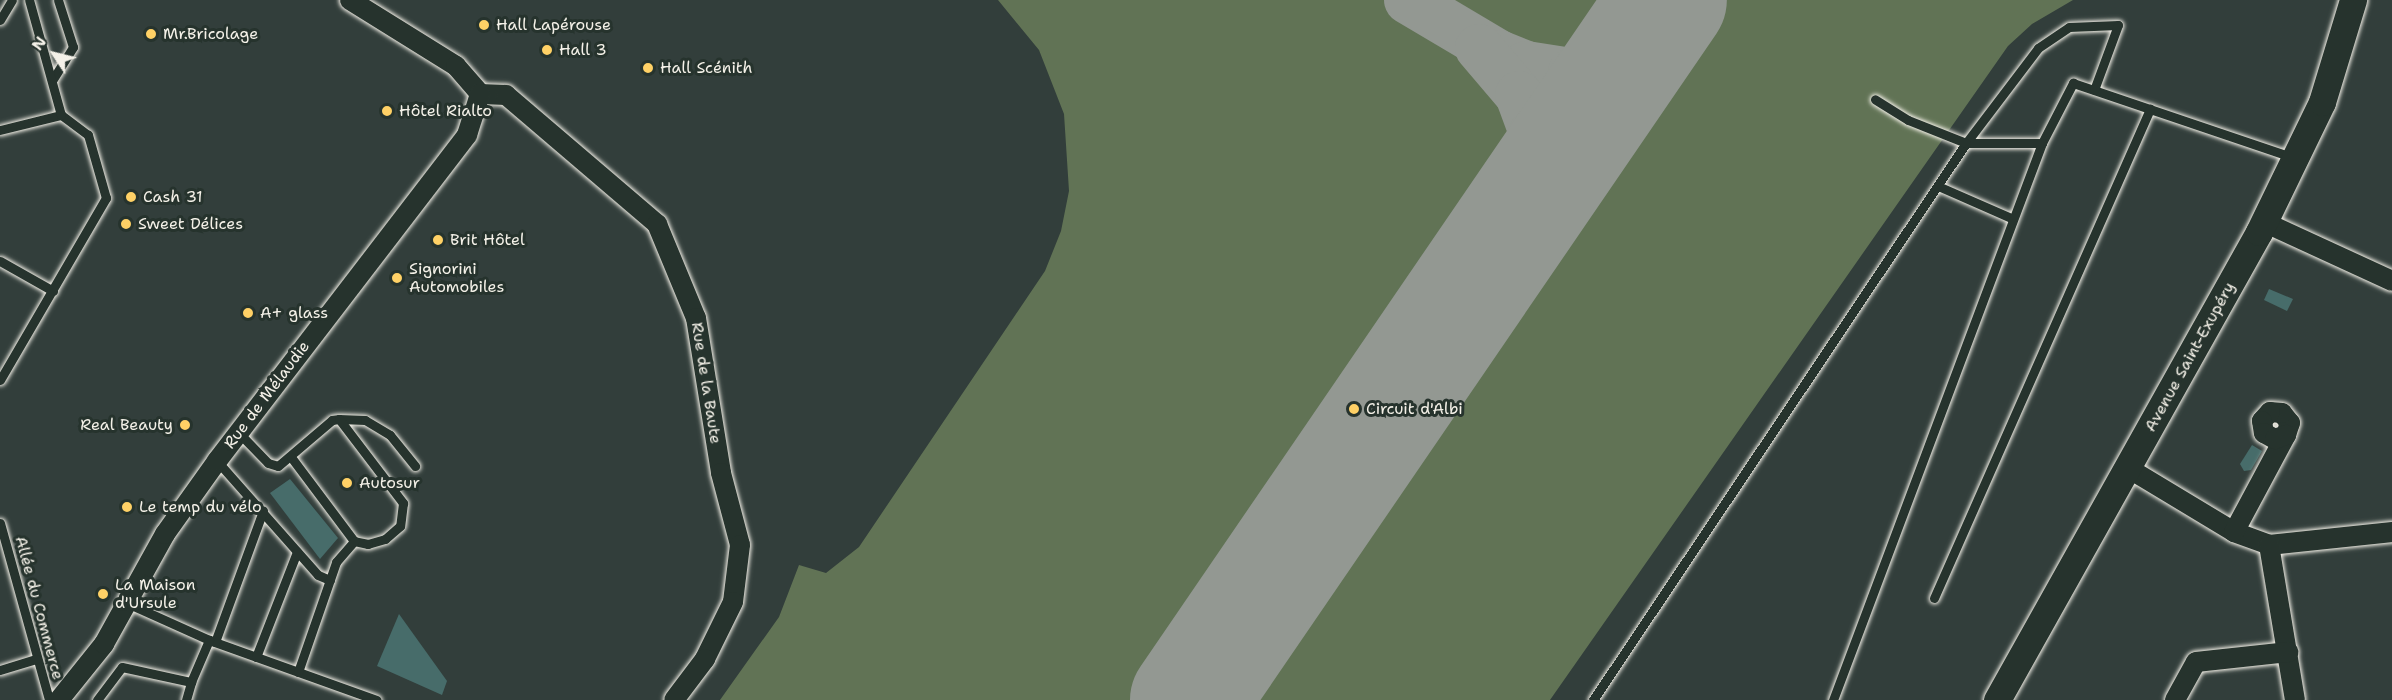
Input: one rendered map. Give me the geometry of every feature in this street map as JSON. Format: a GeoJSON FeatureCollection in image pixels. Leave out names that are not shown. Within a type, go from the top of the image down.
{"type":"FeatureCollection","features":[{"type":"Feature","properties":{"kind":"street"},"geometry":{"type":"LineString","coordinates":[[350,0],[456,66],[480,94]]}},
{"type":"Feature","properties":{"kind":"street","name":"Avenue Saint-Exupéry"},"geometry":{"type":"LineString","coordinates":[[1997,700],[2264,222],[2322,102],[2353,0]]}},
{"type":"Feature","properties":{"kind":"street","name":"Rue de Mélaudie"},"geometry":{"type":"LineString","coordinates":[[59,700],[104,644],[129,604],[165,534],[217,461],[467,135],[480,94]]}},
{"type":"Feature","properties":{"kind":"street","name":"Rue de la Baute"},"geometry":{"type":"LineString","coordinates":[[480,94],[506,95],[657,224],[696,318],[721,473],[740,545],[733,602],[705,659],[674,700]]}},
{"type":"Feature","properties":{"kind":"street"},"geometry":{"type":"LineString","coordinates":[[2264,222],[2392,281]]}},
{"type":"Feature","properties":{"kind":"street"},"geometry":{"type":"LineString","coordinates":[[2234,532],[2286,435]]}},
{"type":"Feature","properties":{"kind":"street"},"geometry":{"type":"LineString","coordinates":[[2128,468],[2234,532],[2270,545],[2392,532]]}},
{"type":"Feature","properties":{"kind":"street"},"geometry":{"type":"LineString","coordinates":[[2270,545],[2295,700]]}},
{"type":"Feature","properties":{"kind":"street"},"geometry":{"type":"LineString","coordinates":[[2175,700],[2196,662],[2288,652]]}},
{"type":"Feature","properties":{"kind":"lane"},"geometry":{"type":"LineString","coordinates":[[0,21],[12,0]]}},
{"type":"Feature","properties":{"kind":"lane"},"geometry":{"type":"LineString","coordinates":[[0,380],[106,198],[88,135],[61,115],[53,79],[28,0]]}},
{"type":"Feature","properties":{"kind":"lane"},"geometry":{"type":"LineString","coordinates":[[53,79],[73,47],[58,0]]}},
{"type":"Feature","properties":{"kind":"lane"},"geometry":{"type":"LineString","coordinates":[[1593,700],[1966,143],[2038,48],[2069,27],[2118,25],[2094,90]]}},
{"type":"Feature","properties":{"kind":"lane"},"geometry":{"type":"LineString","coordinates":[[1833,700],[2042,143],[2073,83],[2295,158]]}},
{"type":"Feature","properties":{"kind":"lane"},"geometry":{"type":"LineString","coordinates":[[1875,99],[1908,120],[1966,143],[2042,143]]}},
{"type":"Feature","properties":{"kind":"lane"},"geometry":{"type":"LineString","coordinates":[[1934,598],[2150,109]]}},
{"type":"Feature","properties":{"kind":"lane"},"geometry":{"type":"LineString","coordinates":[[0,130],[61,115]]}},
{"type":"Feature","properties":{"kind":"lane"},"geometry":{"type":"LineString","coordinates":[[1938,186],[2013,219]]}},
{"type":"Feature","properties":{"kind":"lane"},"geometry":{"type":"LineString","coordinates":[[0,261],[53,291]]}},
{"type":"Feature","properties":{"kind":"lane"},"geometry":{"type":"LineString","coordinates":[[291,457],[354,541],[368,544],[385,539],[400,526],[403,503],[339,419]]}},
{"type":"Feature","properties":{"kind":"lane"},"geometry":{"type":"LineString","coordinates":[[238,432],[268,463],[278,466],[332,420],[365,420],[390,435],[415,466]]}},
{"type":"Feature","properties":{"kind":"lane"},"geometry":{"type":"LineString","coordinates":[[217,461],[318,575],[330,580]]}},
{"type":"Feature","properties":{"kind":"lane"},"geometry":{"type":"LineString","coordinates":[[186,700],[191,682],[212,641],[263,511]]}},
{"type":"Feature","properties":{"kind":"lane","name":"Allée du Commerce"},"geometry":{"type":"LineString","coordinates":[[0,523],[49,700]]}},
{"type":"Feature","properties":{"kind":"lane"},"geometry":{"type":"LineString","coordinates":[[298,672],[336,562],[354,541]]}},
{"type":"Feature","properties":{"kind":"lane"},"geometry":{"type":"LineString","coordinates":[[256,657],[297,552]]}},
{"type":"Feature","properties":{"kind":"lane"},"geometry":{"type":"LineString","coordinates":[[129,604],[212,641],[377,700]]}},
{"type":"Feature","properties":{"kind":"lane"},"geometry":{"type":"LineString","coordinates":[[0,670],[36,658]]}},
{"type":"Feature","properties":{"kind":"lane"},"geometry":{"type":"LineString","coordinates":[[97,700],[122,667],[191,682]]}},
{"type":"Feature","properties":{"kind":"green space","name":"Circuit d'Albi"},"geometry":{"type":"Polygon","coordinates":[[[998,0],[2073,0],[2032,24],[2008,46],[1550,700],[720,700],[779,617],[799,565],[826,573],[859,547],[1045,271],[1061,231],[1069,191],[1064,114],[1039,50],[998,0]]]}},
{"type":"Feature","properties":{"kind":"water"},"geometry":{"type":"Polygon","coordinates":[[[2269,289],[2293,299],[2287,311],[2264,300],[2269,289]]]}},
{"type":"Feature","properties":{"kind":"water"},"geometry":{"type":"Polygon","coordinates":[[[2252,445],[2262,451],[2251,470],[2244,471],[2240,464],[2252,445]]]}},
{"type":"Feature","properties":{"kind":"water"},"geometry":{"type":"Polygon","coordinates":[[[290,479],[338,538],[320,559],[270,493],[290,479]]]}},
{"type":"Feature","properties":{"kind":"water"},"geometry":{"type":"Polygon","coordinates":[[[399,614],[447,681],[442,695],[377,666],[399,614]]]}},
{"type":"Feature","properties":{"kind":"taxiway"},"geometry":{"type":"LineString","coordinates":[[1408,0],[1499,54],[1526,65],[1572,72],[1605,64],[1659,14]]}},
{"type":"Feature","properties":{"kind":"taxiway"},"geometry":{"type":"LineString","coordinates":[[1479,48],[1519,95],[1533,133],[1537,150],[1535,173],[1525,209]]}},
{"type":"Feature","properties":{"kind":"runway"},"geometry":{"type":"LineString","coordinates":[[1189,700],[1668,0]]}},
{"type":"Feature","properties":{"kind":"place","name":"Hall Lapérouse"},"geometry":{"type":"Point","coordinates":[484,25]}},
{"type":"Feature","properties":{"kind":"place","name":"Mr.Bricolage"},"geometry":{"type":"Point","coordinates":[151,34]}},
{"type":"Feature","properties":{"kind":"place","name":"Hall 3"},"geometry":{"type":"Point","coordinates":[547,50]}},
{"type":"Feature","properties":{"kind":"place","name":"Hall Scénith"},"geometry":{"type":"Point","coordinates":[648,68]}},
{"type":"Feature","properties":{"kind":"place","name":"Hôtel Rialto"},"geometry":{"type":"Point","coordinates":[387,111]}},
{"type":"Feature","properties":{"kind":"place","name":"Cash 31"},"geometry":{"type":"Point","coordinates":[131,197]}},
{"type":"Feature","properties":{"kind":"place","name":"Sweet Délices"},"geometry":{"type":"Point","coordinates":[126,224]}},
{"type":"Feature","properties":{"kind":"place","name":"Brit Hôtel"},"geometry":{"type":"Point","coordinates":[438,240]}},
{"type":"Feature","properties":{"kind":"place","name":"Signorini Automobiles"},"geometry":{"type":"Point","coordinates":[397,278]}},
{"type":"Feature","properties":{"kind":"place","name":"A+ glass"},"geometry":{"type":"Point","coordinates":[248,313]}},
{"type":"Feature","properties":{"kind":"place","name":"Circuit d'Albi"},"geometry":{"type":"Point","coordinates":[1354,409]}},
{"type":"Feature","properties":{"kind":"place","name":"Real Beauty"},"geometry":{"type":"Point","coordinates":[185,425]}},
{"type":"Feature","properties":{"kind":"place","name":"Autosur"},"geometry":{"type":"Point","coordinates":[347,483]}},
{"type":"Feature","properties":{"kind":"place","name":"Le temp du vélo"},"geometry":{"type":"Point","coordinates":[127,507]}},
{"type":"Feature","properties":{"kind":"place","name":"La Maison d'Ursule"},"geometry":{"type":"Point","coordinates":[103,594]}}]}
